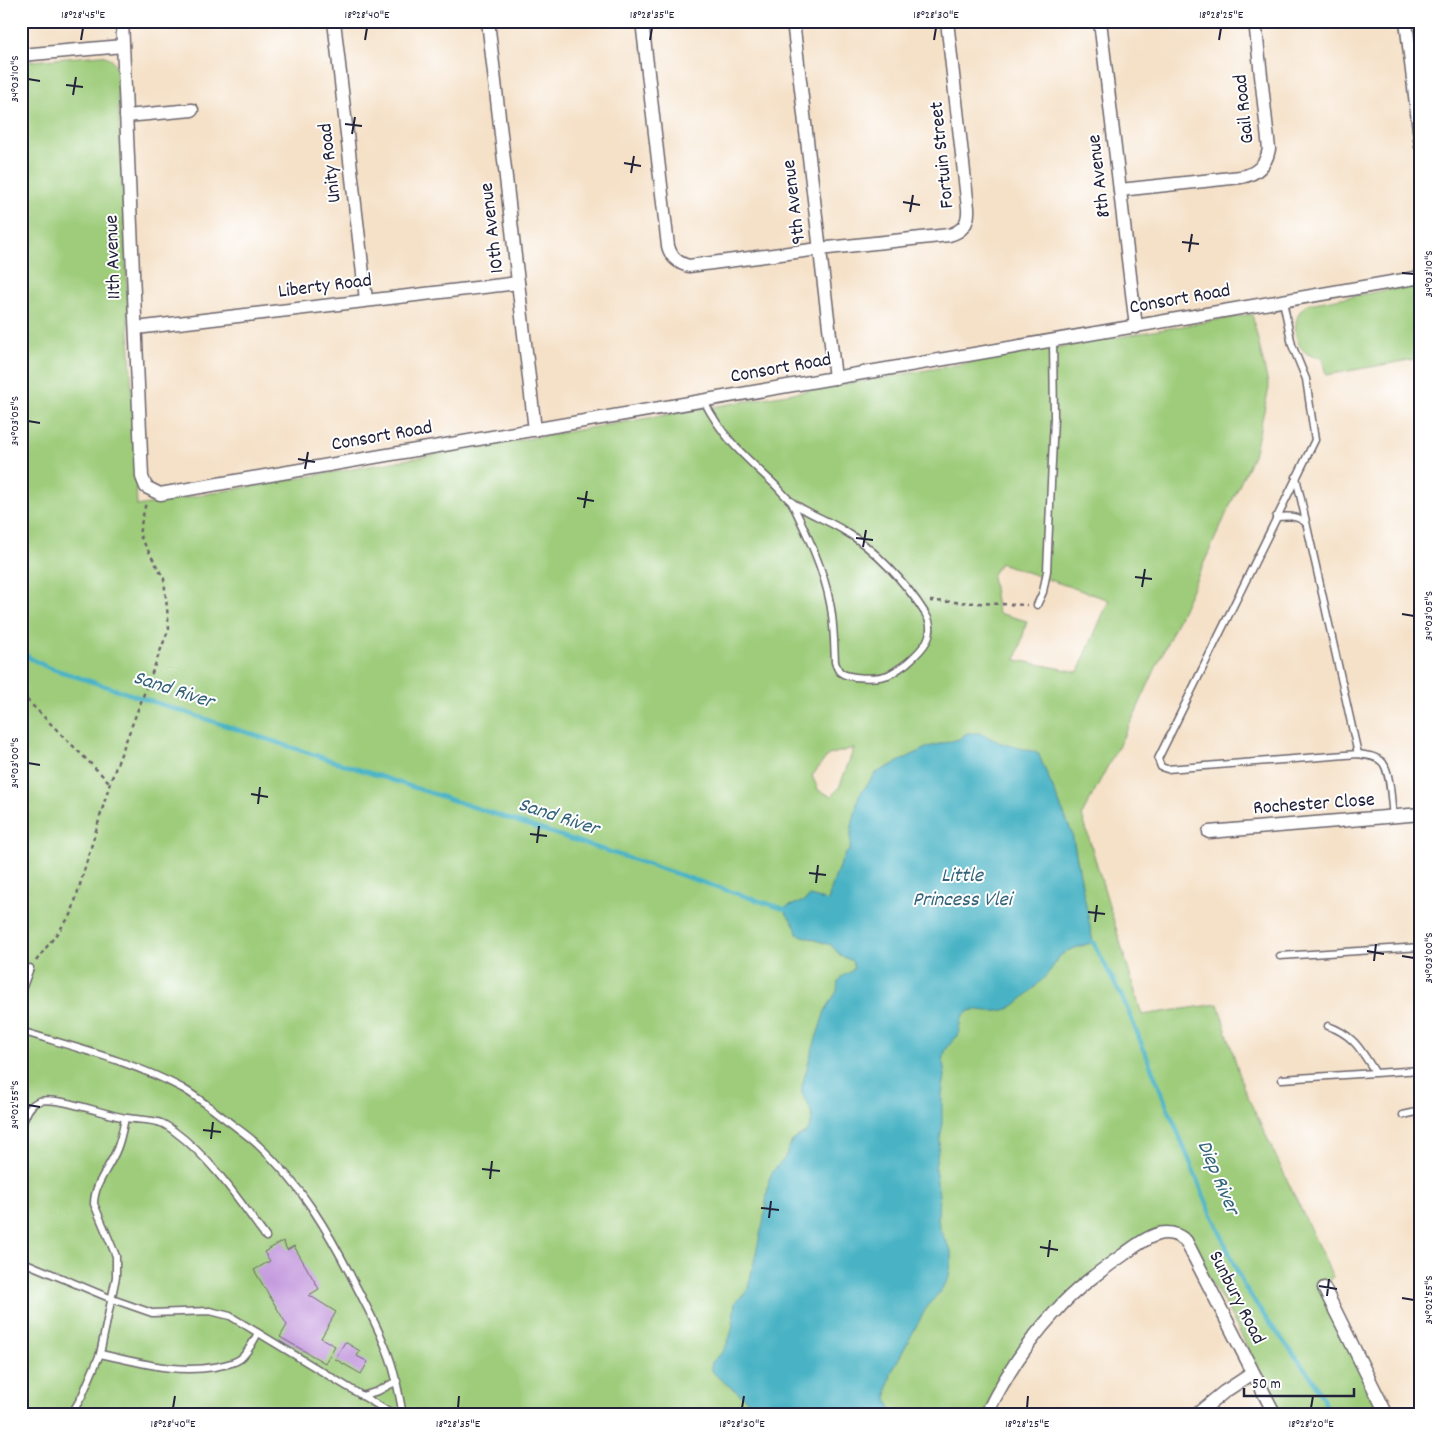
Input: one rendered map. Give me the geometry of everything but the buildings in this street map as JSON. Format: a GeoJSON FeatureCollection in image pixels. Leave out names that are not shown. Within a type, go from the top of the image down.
{"type":"FeatureCollection","features":[{"type":"Feature","properties":{"kind":"street","name":"11th Avenue"},"geometry":{"type":"LineString","coordinates":[[122,21],[142,477],[144,484],[149,490]]}},
{"type":"Feature","properties":{"kind":"street","name":"Unity Road"},"geometry":{"type":"LineString","coordinates":[[334,21],[366,300]]}},
{"type":"Feature","properties":{"kind":"street","name":"10th Avenue"},"geometry":{"type":"LineString","coordinates":[[488,21],[535,430]]}},
{"type":"Feature","properties":{"kind":"street","name":"Fortuin Street"},"geometry":{"type":"LineString","coordinates":[[642,21],[668,246],[672,256],[682,264],[696,265],[819,249],[949,236],[965,226],[968,218],[968,208],[947,21]]}},
{"type":"Feature","properties":{"kind":"street","name":"9th Avenue"},"geometry":{"type":"LineString","coordinates":[[793,21],[835,378]]}},
{"type":"Feature","properties":{"kind":"street","name":"8th Avenue"},"geometry":{"type":"LineString","coordinates":[[1100,21],[1136,327]]}},
{"type":"Feature","properties":{"kind":"street","name":"Gail Road"},"geometry":{"type":"LineString","coordinates":[[1120,190],[1248,176],[1260,168],[1268,156],[1269,149],[1254,21]]}},
{"type":"Feature","properties":{"kind":"street"},"geometry":{"type":"LineString","coordinates":[[1406,21],[1421,146]]}},
{"type":"Feature","properties":{"kind":"street"},"geometry":{"type":"LineString","coordinates":[[21,55],[123,46]]}},
{"type":"Feature","properties":{"kind":"street"},"geometry":{"type":"LineString","coordinates":[[126,116],[192,110]]}},
{"type":"Feature","properties":{"kind":"street","name":"Consort Road"},"geometry":{"type":"LineString","coordinates":[[149,490],[165,494],[1421,277]]}},
{"type":"Feature","properties":{"kind":"street","name":"Liberty Road"},"geometry":{"type":"LineString","coordinates":[[136,328],[518,283]]}},
{"type":"Feature","properties":{"kind":"street","name":"Rochester Close"},"geometry":{"type":"LineString","coordinates":[[1209,832],[1421,814]]}},
{"type":"Feature","properties":{"kind":"street","name":"Sunbury Road"},"geometry":{"type":"LineString","coordinates":[[986,1415],[1017,1362],[1056,1310],[1086,1282],[1144,1240],[1162,1232],[1179,1235],[1186,1241],[1275,1415]]}},
{"type":"Feature","properties":{"kind":"street"},"geometry":{"type":"LineString","coordinates":[[1324,1288],[1387,1415]]}},
{"type":"Feature","properties":{"kind":"street"},"geometry":{"type":"LineString","coordinates":[[1196,1415],[1224,1392],[1253,1373]]}},
{"type":"Feature","properties":{"kind":"lane"},"geometry":{"type":"LineString","coordinates":[[1283,301],[1292,345],[1306,379],[1315,440],[1158,759],[1158,764],[1167,769],[1358,754],[1371,756],[1382,762],[1386,771],[1393,817]]}},
{"type":"Feature","properties":{"kind":"lane"},"geometry":{"type":"LineString","coordinates":[[1037,605],[1043,592],[1047,571],[1054,427],[1053,341]]}},
{"type":"Feature","properties":{"kind":"lane"},"geometry":{"type":"LineString","coordinates":[[704,401],[722,433],[736,449],[791,501],[803,510],[844,530],[884,562],[926,614],[930,630],[925,646],[895,672],[877,678],[854,676],[839,671],[835,662],[831,604],[824,577],[810,539],[791,501]]}},
{"type":"Feature","properties":{"kind":"lane"},"geometry":{"type":"LineString","coordinates":[[1296,477],[1358,754]]}},
{"type":"Feature","properties":{"kind":"lane"},"geometry":{"type":"LineString","coordinates":[[1276,517],[1294,516],[1306,524]]}},
{"type":"Feature","properties":{"kind":"lane"},"geometry":{"type":"LineString","coordinates":[[1280,956],[1421,947]]}},
{"type":"Feature","properties":{"kind":"lane"},"geometry":{"type":"LineString","coordinates":[[21,992],[30,968]]}},
{"type":"Feature","properties":{"kind":"lane"},"geometry":{"type":"LineString","coordinates":[[1328,1026],[1351,1037],[1375,1072]]}},
{"type":"Feature","properties":{"kind":"lane"},"geometry":{"type":"LineString","coordinates":[[21,1032],[119,1060],[166,1080],[184,1089],[258,1144],[285,1172],[310,1204],[333,1240],[385,1347],[397,1381],[403,1415]]}},
{"type":"Feature","properties":{"kind":"lane"},"geometry":{"type":"LineString","coordinates":[[1282,1079],[1421,1070]]}},
{"type":"Feature","properties":{"kind":"lane"},"geometry":{"type":"LineString","coordinates":[[21,1127],[26,1113],[32,1106],[38,1102],[48,1100],[126,1118],[161,1123],[195,1148],[224,1181],[266,1237]]}},
{"type":"Feature","properties":{"kind":"lane"},"geometry":{"type":"LineString","coordinates":[[1403,1115],[1421,1111]]}},
{"type":"Feature","properties":{"kind":"lane"},"geometry":{"type":"LineString","coordinates":[[71,1415],[82,1396],[100,1354],[112,1299],[116,1277],[116,1256],[94,1204],[94,1197],[98,1185],[117,1149],[126,1118]]}},
{"type":"Feature","properties":{"kind":"lane"},"geometry":{"type":"LineString","coordinates":[[21,1261],[43,1272],[152,1313],[217,1312],[238,1319],[394,1415]]}},
{"type":"Feature","properties":{"kind":"lane"},"geometry":{"type":"LineString","coordinates":[[100,1354],[175,1369],[197,1370],[226,1365],[240,1359],[258,1333]]}},
{"type":"Feature","properties":{"kind":"lane"},"geometry":{"type":"LineString","coordinates":[[362,1396],[378,1391],[397,1381]]}},
{"type":"Feature","properties":{"kind":"path"},"geometry":{"type":"LineString","coordinates":[[30,968],[71,915],[110,783],[169,628],[164,579],[139,534],[149,490]]}},
{"type":"Feature","properties":{"kind":"path"},"geometry":{"type":"LineString","coordinates":[[916,600],[1037,605]]}},
{"type":"Feature","properties":{"kind":"path"},"geometry":{"type":"LineString","coordinates":[[21,694],[110,783]]}},
{"type":"Feature","properties":{"kind":"green space"},"geometry":{"type":"Polygon","coordinates":[[[101,55],[111,60],[117,70],[137,506],[1252,314],[1269,388],[1255,451],[1133,718],[1082,815],[1142,1015],[1218,1004],[1244,1089],[1333,1277],[1324,1288],[1387,1415],[1283,1415],[1226,1306],[1186,1241],[1162,1232],[1056,1310],[986,1415],[21,1415],[21,62],[101,55]],[[1000,563],[992,576],[998,613],[1027,621],[1016,660],[1078,672],[1109,600],[1000,563]],[[854,748],[828,755],[812,776],[819,791],[831,796],[839,788],[854,748]]]}},
{"type":"Feature","properties":{"kind":"green space"},"geometry":{"type":"Polygon","coordinates":[[[1421,284],[1421,358],[1326,375],[1322,358],[1308,354],[1297,340],[1295,327],[1297,320],[1303,308],[1308,304],[1421,284]]]}},
{"type":"Feature","properties":{"kind":"water","name":"Little Princess Vlei"},"geometry":{"type":"Polygon","coordinates":[[[967,733],[979,733],[1001,743],[1038,753],[1072,833],[1093,942],[1061,955],[1038,984],[1010,1008],[1000,1011],[976,1010],[964,1015],[958,1036],[945,1051],[943,1062],[945,1076],[942,1095],[942,1128],[935,1168],[939,1195],[939,1228],[951,1251],[951,1264],[948,1280],[928,1305],[892,1371],[887,1398],[893,1415],[753,1415],[750,1404],[712,1371],[711,1364],[723,1352],[728,1343],[735,1302],[746,1293],[748,1288],[764,1218],[769,1179],[773,1171],[784,1159],[792,1141],[807,1132],[811,1124],[812,1116],[802,1094],[802,1086],[825,1011],[837,991],[838,982],[841,977],[852,971],[854,967],[852,961],[840,955],[831,945],[797,934],[793,923],[783,909],[804,901],[810,896],[828,901],[843,858],[850,850],[851,831],[859,795],[876,773],[928,747],[959,739],[967,733]]]}},
{"type":"Feature","properties":{"kind":"waterway","name":"Sand River"},"geometry":{"type":"LineString","coordinates":[[21,649],[30,658],[47,667],[787,910]]}},
{"type":"Feature","properties":{"kind":"waterway","name":"Diep River"},"geometry":{"type":"LineString","coordinates":[[1089,940],[1093,942],[1124,1001],[1208,1206],[1244,1286],[1268,1321],[1312,1378],[1331,1415]]}}]}
